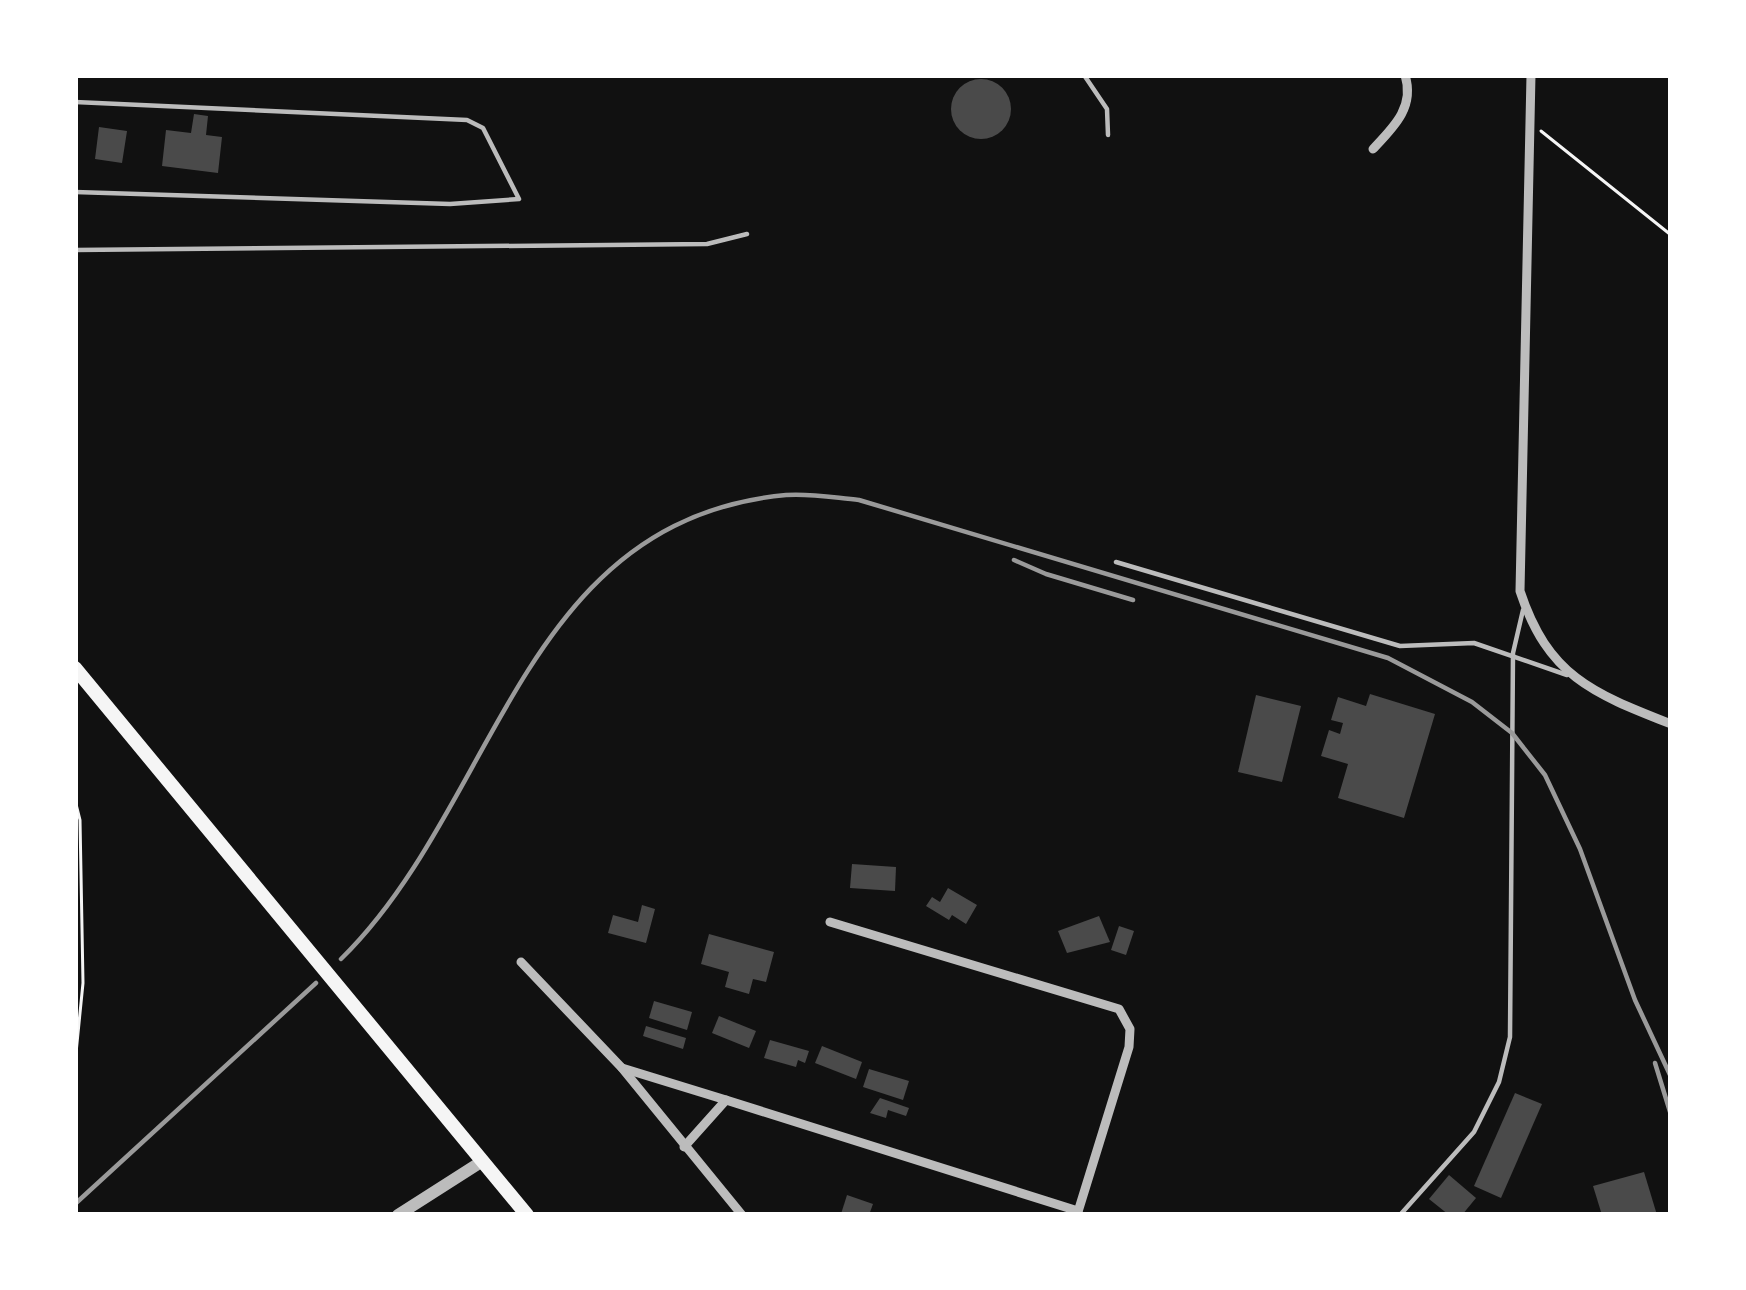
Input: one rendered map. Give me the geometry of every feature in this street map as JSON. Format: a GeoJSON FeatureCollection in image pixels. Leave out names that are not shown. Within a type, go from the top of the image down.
{"type":"FeatureCollection","features":[{"type":"Feature","properties":{"kind":"main road"},"geometry":{"type":"LineString","coordinates":[[75,668],[527,1215]]}},
{"type":"Feature","properties":{"kind":"street"},"geometry":{"type":"LineString","coordinates":[[1372,149],[1398,123],[1407,104],[1405,75]]}},
{"type":"Feature","properties":{"kind":"street"},"geometry":{"type":"LineString","coordinates":[[1531,75],[1520,591],[1545,646],[1570,676],[1671,724]]}},
{"type":"Feature","properties":{"kind":"street"},"geometry":{"type":"LineString","coordinates":[[622,1069],[1077,1213],[1129,1047],[1130,1029],[1118,1010],[830,922]]}},
{"type":"Feature","properties":{"kind":"street"},"geometry":{"type":"LineString","coordinates":[[521,962],[622,1069],[742,1215]]}},
{"type":"Feature","properties":{"kind":"street"},"geometry":{"type":"LineString","coordinates":[[684,1147],[726,1100]]}},
{"type":"Feature","properties":{"kind":"street"},"geometry":{"type":"LineString","coordinates":[[398,1215],[481,1162]]}},
{"type":"Feature","properties":{"kind":"lane"},"geometry":{"type":"LineString","coordinates":[[1084,75],[1107,109],[1108,135]]}},
{"type":"Feature","properties":{"kind":"lane"},"geometry":{"type":"LineString","coordinates":[[75,102],[466,120],[483,128],[519,199],[450,204],[75,192]]}},
{"type":"Feature","properties":{"kind":"lane"},"geometry":{"type":"LineString","coordinates":[[75,250],[707,244],[747,234]]}},
{"type":"Feature","properties":{"kind":"lane"},"geometry":{"type":"LineString","coordinates":[[1116,562],[1400,646],[1474,643],[1570,676]]}},
{"type":"Feature","properties":{"kind":"lane"},"geometry":{"type":"LineString","coordinates":[[1400,1215],[1474,1132],[1499,1082],[1510,1037],[1513,653],[1524,604]]}},
{"type":"Feature","properties":{"kind":"path"},"geometry":{"type":"LineString","coordinates":[[1530,122],[1671,235]]}},
{"type":"Feature","properties":{"kind":"path"},"geometry":{"type":"LineString","coordinates":[[75,800],[81,838],[83,983],[75,1064]]}},
{"type":"Feature","properties":{"kind":"building"},"geometry":{"type":"Polygon","coordinates":[[[981,79],[1003,87],[1011,109],[1003,131],[981,139],[959,131],[951,109],[959,87],[981,79]]]}},
{"type":"Feature","properties":{"kind":"building"},"geometry":{"type":"Polygon","coordinates":[[[194,114],[208,116],[206,135],[222,137],[218,173],[162,166],[166,130],[191,133],[194,114]]]}},
{"type":"Feature","properties":{"kind":"building"},"geometry":{"type":"Polygon","coordinates":[[[99,127],[127,131],[122,163],[95,159],[99,127]]]}},
{"type":"Feature","properties":{"kind":"building"},"geometry":{"type":"Polygon","coordinates":[[[1370,694],[1435,714],[1404,818],[1338,798],[1348,764],[1321,756],[1329,730],[1340,734],[1343,723],[1331,720],[1338,697],[1366,706],[1370,694]]]}},
{"type":"Feature","properties":{"kind":"building"},"geometry":{"type":"Polygon","coordinates":[[[1256,695],[1301,706],[1282,782],[1238,772],[1256,695]]]}},
{"type":"Feature","properties":{"kind":"building"},"geometry":{"type":"Polygon","coordinates":[[[852,864],[896,867],[895,891],[850,888],[852,864]]]}},
{"type":"Feature","properties":{"kind":"building"},"geometry":{"type":"Polygon","coordinates":[[[948,888],[977,905],[966,924],[926,906],[932,897],[940,902],[948,888]]]}},
{"type":"Feature","properties":{"kind":"building"},"geometry":{"type":"Polygon","coordinates":[[[642,905],[655,909],[646,943],[608,933],[613,915],[638,922],[642,905]]]}},
{"type":"Feature","properties":{"kind":"building"},"geometry":{"type":"Polygon","coordinates":[[[1099,916],[1110,942],[1067,953],[1058,931],[1099,916]]]}},
{"type":"Feature","properties":{"kind":"building"},"geometry":{"type":"Polygon","coordinates":[[[1119,926],[1134,931],[1126,955],[1111,950],[1119,926]]]}},
{"type":"Feature","properties":{"kind":"building"},"geometry":{"type":"Polygon","coordinates":[[[709,934],[774,952],[766,982],[753,979],[749,994],[725,987],[729,972],[701,964],[709,934]]]}},
{"type":"Feature","properties":{"kind":"building"},"geometry":{"type":"Polygon","coordinates":[[[654,1001],[692,1012],[687,1030],[649,1018],[654,1001]]]}},
{"type":"Feature","properties":{"kind":"building"},"geometry":{"type":"Polygon","coordinates":[[[719,1016],[756,1031],[749,1048],[712,1033],[719,1016]]]}},
{"type":"Feature","properties":{"kind":"building"},"geometry":{"type":"Polygon","coordinates":[[[646,1026],[686,1038],[683,1049],[643,1036],[646,1026]]]}},
{"type":"Feature","properties":{"kind":"building"},"geometry":{"type":"Polygon","coordinates":[[[770,1040],[809,1051],[805,1063],[798,1060],[796,1067],[764,1058],[770,1040]]]}},
{"type":"Feature","properties":{"kind":"building"},"geometry":{"type":"Polygon","coordinates":[[[822,1046],[862,1062],[856,1079],[815,1063],[822,1046]]]}},
{"type":"Feature","properties":{"kind":"building"},"geometry":{"type":"Polygon","coordinates":[[[869,1069],[909,1081],[903,1100],[863,1087],[869,1069]]]}},
{"type":"Feature","properties":{"kind":"building"},"geometry":{"type":"Polygon","coordinates":[[[1515,1093],[1542,1104],[1501,1198],[1474,1186],[1515,1093]]]}},
{"type":"Feature","properties":{"kind":"building"},"geometry":{"type":"Polygon","coordinates":[[[880,1098],[909,1108],[906,1116],[888,1110],[886,1118],[870,1113],[880,1098]]]}},
{"type":"Feature","properties":{"kind":"building"},"geometry":{"type":"Polygon","coordinates":[[[1644,1172],[1657,1215],[1602,1215],[1593,1186],[1644,1172]]]}},
{"type":"Feature","properties":{"kind":"building"},"geometry":{"type":"Polygon","coordinates":[[[1449,1175],[1476,1198],[1462,1215],[1449,1215],[1429,1199],[1449,1175]]]}},
{"type":"Feature","properties":{"kind":"building"},"geometry":{"type":"Polygon","coordinates":[[[847,1195],[873,1204],[869,1215],[841,1214],[847,1195]]]}},
{"type":"Feature","properties":{"kind":"railway"},"geometry":{"type":"LineString","coordinates":[[341,959],[395,895],[523,678],[570,612],[627,556],[697,516],[786,495],[823,496],[859,500],[1388,658],[1472,702],[1512,733],[1545,775],[1580,849],[1635,1000],[1671,1077]]}},
{"type":"Feature","properties":{"kind":"railway"},"geometry":{"type":"LineString","coordinates":[[1014,560],[1133,600]]}},
{"type":"Feature","properties":{"kind":"railway"},"geometry":{"type":"LineString","coordinates":[[75,1204],[316,983]]}},
{"type":"Feature","properties":{"kind":"railway"},"geometry":{"type":"LineString","coordinates":[[1655,1063],[1671,1115]]}}]}
